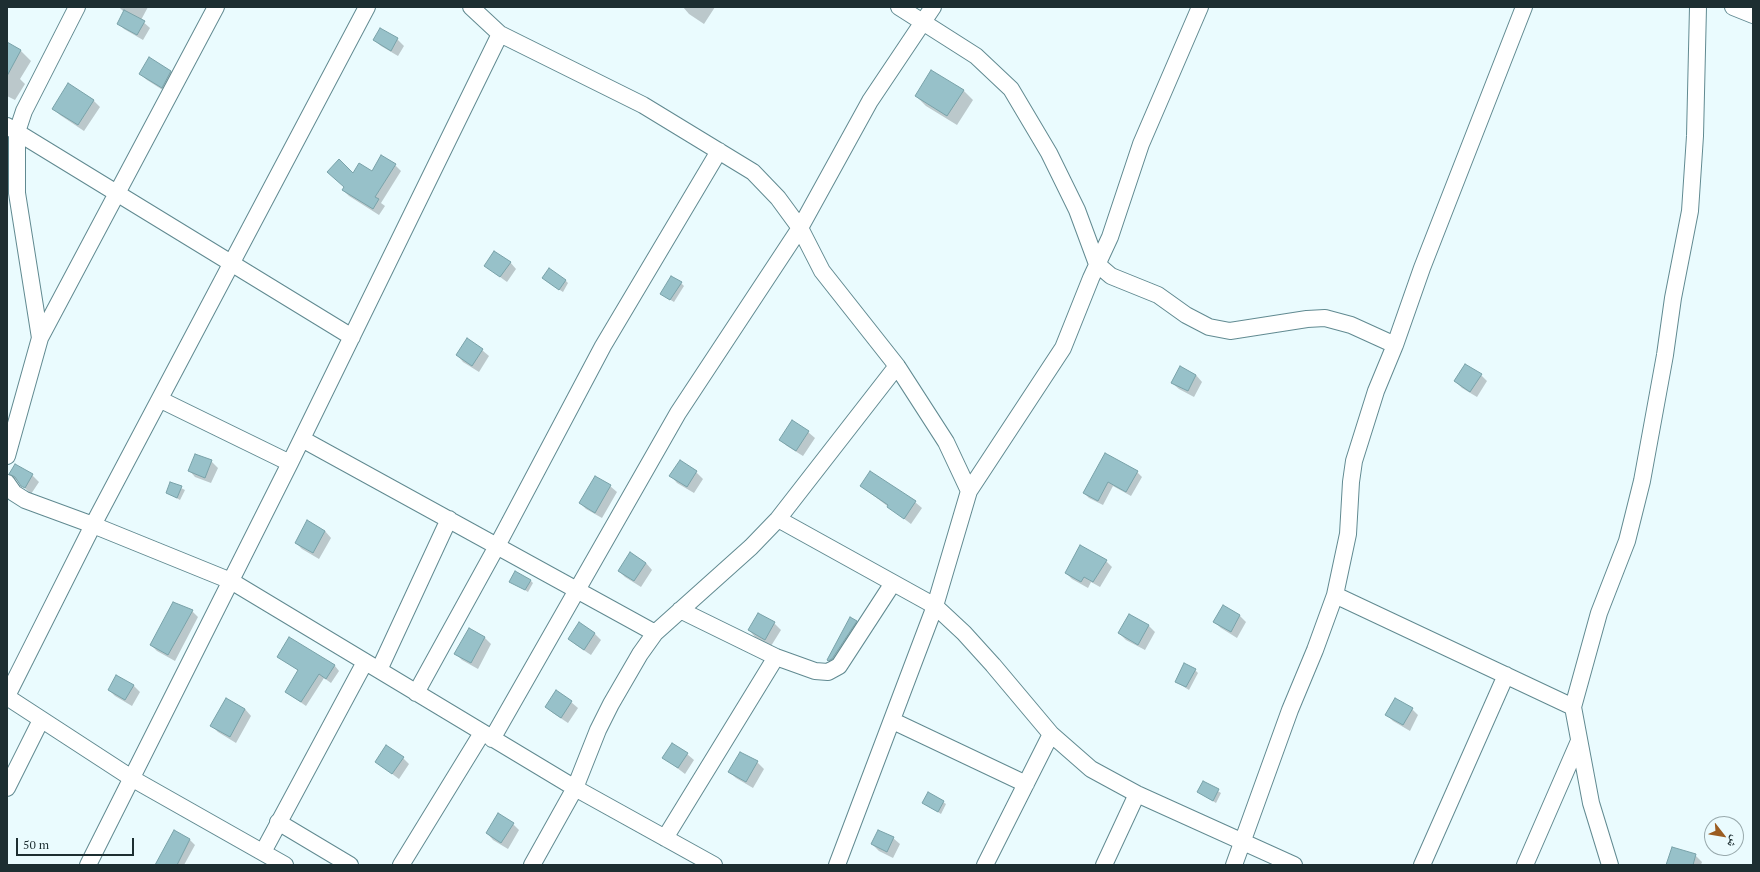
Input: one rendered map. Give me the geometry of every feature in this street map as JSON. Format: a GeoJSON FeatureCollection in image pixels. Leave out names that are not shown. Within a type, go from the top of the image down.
{"type":"FeatureCollection","features":[{"type":"Feature","properties":{"kind":"street"},"geometry":{"type":"LineString","coordinates":[[40,338],[12,194],[12,129],[24,111],[77,7]]}},
{"type":"Feature","properties":{"kind":"street"},"geometry":{"type":"LineString","coordinates":[[7,456],[40,338],[116,192],[216,7]]}},
{"type":"Feature","properties":{"kind":"street"},"geometry":{"type":"LineString","coordinates":[[285,865],[132,779],[7,696],[93,525],[161,400],[368,7]]}},
{"type":"Feature","properties":{"kind":"street"},"geometry":{"type":"LineString","coordinates":[[471,7],[500,34],[643,105],[753,172],[778,198],[800,228],[822,271],[897,366],[946,442],[969,491]]}},
{"type":"Feature","properties":{"kind":"street"},"geometry":{"type":"LineString","coordinates":[[899,7],[976,56],[1011,89],[1049,153],[1071,197],[1097,264],[1111,276],[1158,294],[1186,315],[1209,327],[1230,331],[1307,318],[1326,318],[1351,325],[1394,345]]}},
{"type":"Feature","properties":{"kind":"street"},"geometry":{"type":"LineString","coordinates":[[401,865],[487,736],[577,590],[678,413],[800,228],[870,101],[933,7]]}},
{"type":"Feature","properties":{"kind":"street"},"geometry":{"type":"LineString","coordinates":[[837,865],[935,606],[969,491],[1064,348],[1097,264],[1110,237],[1141,144],[1200,7]]}},
{"type":"Feature","properties":{"kind":"street"},"geometry":{"type":"LineString","coordinates":[[1234,865],[1244,842],[1290,710],[1315,650],[1335,595],[1343,564],[1348,534],[1350,482],[1354,461],[1376,392],[1422,268],[1524,7]]}},
{"type":"Feature","properties":{"kind":"street"},"geometry":{"type":"LineString","coordinates":[[1610,865],[1591,803],[1573,707],[1599,613],[1629,534],[1642,481],[1673,298],[1690,212],[1695,136],[1698,7]]}},
{"type":"Feature","properties":{"kind":"street"},"geometry":{"type":"LineString","coordinates":[[1733,7],[1753,15]]}},
{"type":"Feature","properties":{"kind":"street"},"geometry":{"type":"LineString","coordinates":[[88,865],[302,439],[500,34]]}},
{"type":"Feature","properties":{"kind":"street"},"geometry":{"type":"LineString","coordinates":[[12,129],[352,337]]}},
{"type":"Feature","properties":{"kind":"street"},"geometry":{"type":"LineString","coordinates":[[416,692],[497,546],[603,346],[719,151]]}},
{"type":"Feature","properties":{"kind":"street"},"geometry":{"type":"LineString","coordinates":[[532,865],[575,788],[598,730],[611,704],[640,654],[655,633],[751,547],[778,519],[897,366]]}},
{"type":"Feature","properties":{"kind":"street"},"geometry":{"type":"LineString","coordinates":[[161,400],[290,462]]}},
{"type":"Feature","properties":{"kind":"street"},"geometry":{"type":"LineString","coordinates":[[302,439],[655,633]]}},
{"type":"Feature","properties":{"kind":"street"},"geometry":{"type":"LineString","coordinates":[[7,483],[14,493],[25,500],[93,525],[231,581],[575,788],[714,865]]}},
{"type":"Feature","properties":{"kind":"street"},"geometry":{"type":"LineString","coordinates":[[379,670],[449,519]]}},
{"type":"Feature","properties":{"kind":"street"},"geometry":{"type":"LineString","coordinates":[[778,519],[935,606],[964,633],[1051,734],[1091,769],[1137,794],[1294,865]]}},
{"type":"Feature","properties":{"kind":"street"},"geometry":{"type":"LineString","coordinates":[[680,610],[776,656],[815,671],[828,672],[839,666],[893,583]]}},
{"type":"Feature","properties":{"kind":"street"},"geometry":{"type":"LineString","coordinates":[[1335,595],[1573,707]]}},
{"type":"Feature","properties":{"kind":"street"},"geometry":{"type":"LineString","coordinates":[[665,838],[776,656]]}},
{"type":"Feature","properties":{"kind":"street"},"geometry":{"type":"LineString","coordinates":[[263,852],[365,662]]}},
{"type":"Feature","properties":{"kind":"street"},"geometry":{"type":"LineString","coordinates":[[1422,865],[1506,675]]}},
{"type":"Feature","properties":{"kind":"street"},"geometry":{"type":"LineString","coordinates":[[7,788],[41,720]]}},
{"type":"Feature","properties":{"kind":"street"},"geometry":{"type":"LineString","coordinates":[[892,721],[1026,784]]}},
{"type":"Feature","properties":{"kind":"street"},"geometry":{"type":"LineString","coordinates":[[985,865],[1051,734]]}},
{"type":"Feature","properties":{"kind":"street"},"geometry":{"type":"LineString","coordinates":[[1526,865],[1580,741]]}},
{"type":"Feature","properties":{"kind":"street"},"geometry":{"type":"LineString","coordinates":[[1104,865],[1137,794]]}},
{"type":"Feature","properties":{"kind":"street"},"geometry":{"type":"LineString","coordinates":[[278,822],[350,865]]}},
{"type":"Feature","properties":{"kind":"building"},"geometry":{"type":"Polygon","coordinates":[[[124,10],[145,21],[137,35],[117,24],[124,10]]]}},
{"type":"Feature","properties":{"kind":"building"},"geometry":{"type":"Polygon","coordinates":[[[380,28],[398,38],[391,51],[373,40],[380,28]]]}},
{"type":"Feature","properties":{"kind":"building"},"geometry":{"type":"Polygon","coordinates":[[[7,42],[21,50],[7,76],[7,42]]]}},
{"type":"Feature","properties":{"kind":"building"},"geometry":{"type":"Polygon","coordinates":[[[149,57],[171,71],[162,88],[139,74],[149,57]]]}},
{"type":"Feature","properties":{"kind":"building"},"geometry":{"type":"Polygon","coordinates":[[[931,70],[964,90],[947,116],[915,96],[931,70]]]}},
{"type":"Feature","properties":{"kind":"building"},"geometry":{"type":"Polygon","coordinates":[[[68,83],[94,100],[78,125],[52,109],[68,83]]]}},
{"type":"Feature","properties":{"kind":"building"},"geometry":{"type":"Polygon","coordinates":[[[381,155],[396,164],[375,197],[379,199],[373,209],[342,190],[344,187],[327,172],[339,159],[353,173],[359,163],[372,171],[381,155]]]}},
{"type":"Feature","properties":{"kind":"building"},"geometry":{"type":"Polygon","coordinates":[[[494,251],[511,262],[500,277],[484,266],[494,251]]]}},
{"type":"Feature","properties":{"kind":"building"},"geometry":{"type":"Polygon","coordinates":[[[549,268],[566,280],[559,290],[542,278],[549,268]]]}},
{"type":"Feature","properties":{"kind":"building"},"geometry":{"type":"Polygon","coordinates":[[[671,276],[682,282],[670,300],[660,294],[671,276]]]}},
{"type":"Feature","properties":{"kind":"building"},"geometry":{"type":"Polygon","coordinates":[[[467,338],[483,349],[472,366],[456,355],[467,338]]]}},
{"type":"Feature","properties":{"kind":"building"},"geometry":{"type":"Polygon","coordinates":[[[1465,364],[1482,374],[1470,392],[1454,381],[1465,364]]]}},
{"type":"Feature","properties":{"kind":"building"},"geometry":{"type":"Polygon","coordinates":[[[1180,366],[1196,375],[1188,391],[1171,383],[1180,366]]]}},
{"type":"Feature","properties":{"kind":"building"},"geometry":{"type":"Polygon","coordinates":[[[792,420],[809,431],[796,451],[779,440],[792,420]]]}},
{"type":"Feature","properties":{"kind":"building"},"geometry":{"type":"Polygon","coordinates":[[[1105,453],[1138,471],[1126,492],[1108,482],[1098,501],[1083,493],[1105,453]]]}},
{"type":"Feature","properties":{"kind":"building"},"geometry":{"type":"Polygon","coordinates":[[[195,454],[212,460],[205,478],[188,471],[195,454]]]}},
{"type":"Feature","properties":{"kind":"building"},"geometry":{"type":"Polygon","coordinates":[[[680,460],[697,471],[687,487],[669,476],[680,460]]]}},
{"type":"Feature","properties":{"kind":"building"},"geometry":{"type":"Polygon","coordinates":[[[15,464],[33,474],[25,488],[21,486],[15,477],[9,474],[15,464]]]}},
{"type":"Feature","properties":{"kind":"building"},"geometry":{"type":"Polygon","coordinates":[[[870,471],[916,501],[904,519],[887,507],[888,505],[860,486],[870,471]]]}},
{"type":"Feature","properties":{"kind":"building"},"geometry":{"type":"Polygon","coordinates":[[[595,476],[611,485],[595,513],[579,503],[595,476]]]}},
{"type":"Feature","properties":{"kind":"building"},"geometry":{"type":"Polygon","coordinates":[[[170,482],[182,486],[177,498],[166,493],[170,482]]]}},
{"type":"Feature","properties":{"kind":"building"},"geometry":{"type":"Polygon","coordinates":[[[307,520],[325,531],[313,553],[295,543],[307,520]]]}},
{"type":"Feature","properties":{"kind":"building"},"geometry":{"type":"Polygon","coordinates":[[[1080,545],[1107,560],[1093,582],[1084,577],[1081,582],[1065,573],[1080,545]]]}},
{"type":"Feature","properties":{"kind":"building"},"geometry":{"type":"Polygon","coordinates":[[[630,552],[646,563],[634,581],[618,571],[630,552]]]}},
{"type":"Feature","properties":{"kind":"building"},"geometry":{"type":"Polygon","coordinates":[[[515,571],[531,580],[525,590],[509,582],[515,571]]]}},
{"type":"Feature","properties":{"kind":"building"},"geometry":{"type":"Polygon","coordinates":[[[173,602],[193,610],[168,655],[150,645],[173,602]]]}},
{"type":"Feature","properties":{"kind":"building"},"geometry":{"type":"Polygon","coordinates":[[[1223,605],[1240,615],[1231,632],[1213,622],[1223,605]]]}},
{"type":"Feature","properties":{"kind":"building"},"geometry":{"type":"Polygon","coordinates":[[[758,613],[775,622],[765,640],[748,630],[758,613]]]}},
{"type":"Feature","properties":{"kind":"building"},"geometry":{"type":"Polygon","coordinates":[[[1129,614],[1149,625],[1138,645],[1118,633],[1129,614]]]}},
{"type":"Feature","properties":{"kind":"building"},"geometry":{"type":"Polygon","coordinates":[[[850,617],[857,621],[832,659],[828,661],[827,660],[850,617]]]}},
{"type":"Feature","properties":{"kind":"building"},"geometry":{"type":"Polygon","coordinates":[[[579,622],[595,633],[584,650],[568,639],[579,622]]]}},
{"type":"Feature","properties":{"kind":"building"},"geometry":{"type":"Polygon","coordinates":[[[469,628],[485,637],[471,663],[454,654],[469,628]]]}},
{"type":"Feature","properties":{"kind":"building"},"geometry":{"type":"Polygon","coordinates":[[[289,637],[335,665],[326,679],[319,674],[301,702],[285,692],[298,670],[277,657],[289,637]]]}},
{"type":"Feature","properties":{"kind":"building"},"geometry":{"type":"Polygon","coordinates":[[[1184,663],[1196,669],[1186,687],[1175,682],[1184,663]]]}},
{"type":"Feature","properties":{"kind":"building"},"geometry":{"type":"Polygon","coordinates":[[[116,675],[134,685],[125,700],[108,690],[116,675]]]}},
{"type":"Feature","properties":{"kind":"building"},"geometry":{"type":"Polygon","coordinates":[[[556,690],[572,701],[561,718],[545,707],[556,690]]]}},
{"type":"Feature","properties":{"kind":"building"},"geometry":{"type":"Polygon","coordinates":[[[226,698],[245,709],[230,737],[210,726],[226,698]]]}},
{"type":"Feature","properties":{"kind":"building"},"geometry":{"type":"Polygon","coordinates":[[[1395,698],[1413,708],[1403,725],[1385,715],[1395,698]]]}},
{"type":"Feature","properties":{"kind":"building"},"geometry":{"type":"Polygon","coordinates":[[[672,743],[688,753],[678,768],[662,758],[672,743]]]}},
{"type":"Feature","properties":{"kind":"building"},"geometry":{"type":"Polygon","coordinates":[[[386,745],[404,757],[392,774],[375,762],[386,745]]]}},
{"type":"Feature","properties":{"kind":"building"},"geometry":{"type":"Polygon","coordinates":[[[740,752],[758,761],[746,782],[728,772],[740,752]]]}},
{"type":"Feature","properties":{"kind":"building"},"geometry":{"type":"Polygon","coordinates":[[[1203,781],[1219,789],[1213,801],[1197,792],[1203,781]]]}},
{"type":"Feature","properties":{"kind":"building"},"geometry":{"type":"Polygon","coordinates":[[[928,792],[944,801],[938,812],[922,803],[928,792]]]}},
{"type":"Feature","properties":{"kind":"building"},"geometry":{"type":"Polygon","coordinates":[[[498,813],[514,823],[501,843],[486,833],[498,813]]]}},
{"type":"Feature","properties":{"kind":"building"},"geometry":{"type":"Polygon","coordinates":[[[174,830],[190,839],[177,865],[155,865],[174,830]]]}},
{"type":"Feature","properties":{"kind":"building"},"geometry":{"type":"Polygon","coordinates":[[[878,830],[894,837],[887,852],[871,844],[878,830]]]}},
{"type":"Feature","properties":{"kind":"building"},"geometry":{"type":"Polygon","coordinates":[[[1672,847],[1696,854],[1693,865],[1666,865],[1672,847]]]}}]}
